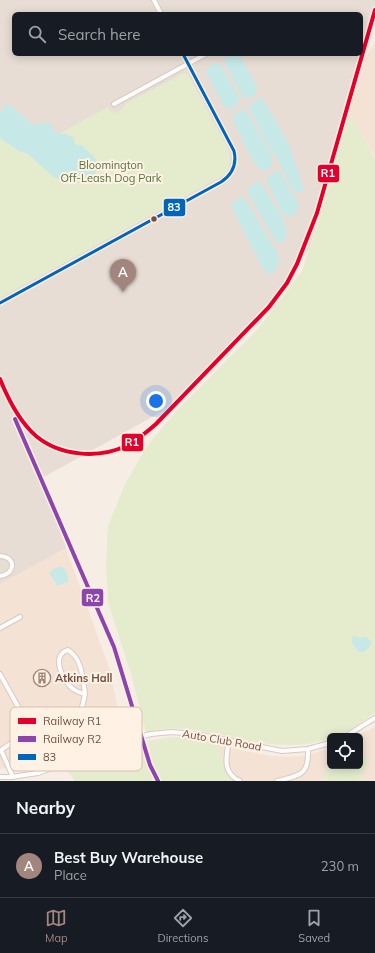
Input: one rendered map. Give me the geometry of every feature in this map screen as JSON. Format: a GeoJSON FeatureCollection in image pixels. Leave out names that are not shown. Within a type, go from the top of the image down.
{"type":"FeatureCollection","features":[{"type":"Feature","properties":{"kind":"street"},"geometry":{"type":"LineString","coordinates":[[154,0],[160,12]]}},
{"type":"Feature","properties":{"kind":"street"},"geometry":{"type":"LineString","coordinates":[[0,303],[226,179],[231,174],[236,157],[232,145],[184,56]]}},
{"type":"Feature","properties":{"kind":"street"},"geometry":{"type":"LineString","coordinates":[[114,104],[202,56]]}},
{"type":"Feature","properties":{"kind":"street"},"geometry":{"type":"LineString","coordinates":[[0,556],[8,557],[13,564],[10,572],[4,576],[0,576]]}},
{"type":"Feature","properties":{"kind":"street"},"geometry":{"type":"LineString","coordinates":[[0,628],[20,617]]}},
{"type":"Feature","properties":{"kind":"street"},"geometry":{"type":"LineString","coordinates":[[82,707],[85,694],[82,674],[77,659],[73,653],[68,650],[63,651],[59,660],[62,675],[73,690],[85,694]]}},
{"type":"Feature","properties":{"kind":"street"},"geometry":{"type":"LineString","coordinates":[[0,674],[18,707]]}},
{"type":"Feature","properties":{"kind":"street"},"geometry":{"type":"LineString","coordinates":[[351,733],[375,718]]}},
{"type":"Feature","properties":{"kind":"street","name":"Auto Club Road"},"geometry":{"type":"LineString","coordinates":[[142,736],[172,732],[188,733],[282,751],[308,749],[327,744]]}},
{"type":"Feature","properties":{"kind":"street"},"geometry":{"type":"LineString","coordinates":[[228,741],[226,757],[227,768],[232,777],[240,781]]}},
{"type":"Feature","properties":{"kind":"street"},"geometry":{"type":"LineString","coordinates":[[10,744],[1,750],[10,770]]}},
{"type":"Feature","properties":{"kind":"street"},"geometry":{"type":"LineString","coordinates":[[278,781],[298,775],[305,770],[309,762],[308,749]]}},
{"type":"Feature","properties":{"kind":"street"},"geometry":{"type":"LineString","coordinates":[[10,771],[13,777]]}},
{"type":"Feature","properties":{"kind":"street","name":"Auto Club Road"},"geometry":{"type":"LineString","coordinates":[[0,777],[13,777],[44,771]]}},
{"type":"Feature","properties":{"kind":"shaded area"},"geometry":{"type":"Polygon","coordinates":[[[0,0],[375,0],[375,23],[329,175],[310,247],[275,306],[183,400],[42,478],[66,548],[0,584],[0,0]]]}},
{"type":"Feature","properties":{"kind":"shaded area"},"geometry":{"type":"Polygon","coordinates":[[[375,43],[375,157],[353,119],[345,123],[365,59],[375,43]]]}},
{"type":"Feature","properties":{"kind":"shaded area"},"geometry":{"type":"Polygon","coordinates":[[[66,548],[110,670],[117,707],[10,707],[10,768],[0,769],[0,584],[66,548]]]}},
{"type":"Feature","properties":{"kind":"shaded area"},"geometry":{"type":"Polygon","coordinates":[[[375,727],[375,780],[372,781],[181,781],[204,740],[220,746],[271,756],[304,756],[327,749],[327,769],[363,769],[363,733],[375,727]]]}},
{"type":"Feature","properties":{"kind":"green space","name":"Bloomington Off-Leash Dog Park"},"geometry":{"type":"Polygon","coordinates":[[[184,73],[188,74],[229,150],[230,162],[226,174],[0,298],[0,119],[28,151],[108,107],[110,111],[117,113],[124,107],[125,104],[184,73]]]}},
{"type":"Feature","properties":{"kind":"green space"},"geometry":{"type":"Polygon","coordinates":[[[353,118],[375,159],[375,713],[354,728],[344,733],[327,733],[327,739],[312,743],[294,745],[258,742],[180,728],[146,732],[142,717],[142,707],[140,707],[131,674],[108,602],[106,563],[108,526],[125,484],[147,446],[177,410],[257,330],[302,271],[319,219],[328,178],[345,123],[353,118]]]}},
{"type":"Feature","properties":{"kind":"green space"},"geometry":{"type":"Polygon","coordinates":[[[172,737],[203,740],[220,746],[225,769],[233,781],[161,781],[150,756],[148,741],[172,737]]]}},
{"type":"Feature","properties":{"kind":"green space"},"geometry":{"type":"Polygon","coordinates":[[[142,746],[153,781],[75,781],[68,771],[142,771],[142,746]]]}},
{"type":"Feature","properties":{"kind":"green space"},"geometry":{"type":"Polygon","coordinates":[[[363,753],[368,759],[362,778],[364,781],[325,781],[323,775],[325,768],[363,769],[363,753]]]}},
{"type":"Feature","properties":{"kind":"water"},"geometry":{"type":"Polygon","coordinates":[[[229,56],[240,56],[257,87],[256,94],[248,99],[242,96],[224,59],[229,56]]]}},
{"type":"Feature","properties":{"kind":"water"},"geometry":{"type":"Polygon","coordinates":[[[217,62],[239,97],[238,104],[230,109],[224,107],[207,74],[206,70],[217,62]]]}},
{"type":"Feature","properties":{"kind":"water"},"geometry":{"type":"Polygon","coordinates":[[[262,98],[271,112],[290,147],[303,186],[303,190],[299,193],[296,193],[288,183],[279,162],[267,143],[250,110],[249,106],[262,98]]]}},
{"type":"Feature","properties":{"kind":"water"},"geometry":{"type":"Polygon","coordinates":[[[6,103],[32,124],[36,125],[50,122],[55,133],[66,134],[73,137],[75,144],[83,146],[96,159],[96,171],[92,178],[73,184],[54,177],[28,154],[19,151],[0,138],[0,114],[6,103]]]}},
{"type":"Feature","properties":{"kind":"water"},"geometry":{"type":"Polygon","coordinates":[[[242,109],[245,109],[271,153],[273,164],[268,170],[261,170],[256,164],[248,152],[233,120],[232,116],[242,109]]]}},
{"type":"Feature","properties":{"kind":"water"},"geometry":{"type":"Polygon","coordinates":[[[276,171],[279,171],[299,205],[297,213],[289,217],[283,215],[267,182],[266,178],[276,171]]]}},
{"type":"Feature","properties":{"kind":"water"},"geometry":{"type":"Polygon","coordinates":[[[258,181],[271,199],[286,227],[287,234],[283,243],[276,242],[248,193],[247,189],[258,181]]]}},
{"type":"Feature","properties":{"kind":"water"},"geometry":{"type":"Polygon","coordinates":[[[241,197],[244,197],[277,252],[279,262],[274,273],[267,273],[261,265],[232,208],[231,204],[241,197]]]}},
{"type":"Feature","properties":{"kind":"water"},"geometry":{"type":"Polygon","coordinates":[[[58,567],[65,569],[69,581],[60,585],[57,585],[49,573],[58,567]]]}},
{"type":"Feature","properties":{"kind":"water"},"geometry":{"type":"Polygon","coordinates":[[[353,636],[359,638],[367,637],[371,642],[369,648],[359,652],[353,643],[353,636]]]}},
{"type":"Feature","properties":{"kind":"rail line","name":"R1"},"geometry":{"type":"LineString","coordinates":[[363,52],[375,10]]}},
{"type":"Feature","properties":{"kind":"rail line","name":"R1"},"geometry":{"type":"LineString","coordinates":[[0,379],[15,410],[25,424],[36,436],[56,448],[80,453],[104,453],[126,446],[156,424],[269,307],[287,283],[297,264],[317,213],[362,56]]}},
{"type":"Feature","properties":{"kind":"rail line","name":"R2"},"geometry":{"type":"LineString","coordinates":[[15,419],[114,647],[132,707]]}},
{"type":"Feature","properties":{"kind":"rail line","name":"R2"},"geometry":{"type":"LineString","coordinates":[[142,739],[150,765],[158,781]]}},
{"type":"Feature","properties":{"kind":"transit line","name":"83"},"geometry":{"type":"LineString","coordinates":[[0,303],[221,182],[229,176],[235,160],[234,151],[184,56]]}},
{"type":"Feature","properties":{"kind":"place","name":"Best Buy Warehouse"},"geometry":{"type":"Point","coordinates":[123,292]}},
{"type":"Feature","properties":{"kind":"place","name":"Atkins Hall"},"geometry":{"type":"Point","coordinates":[42,678]}}]}
